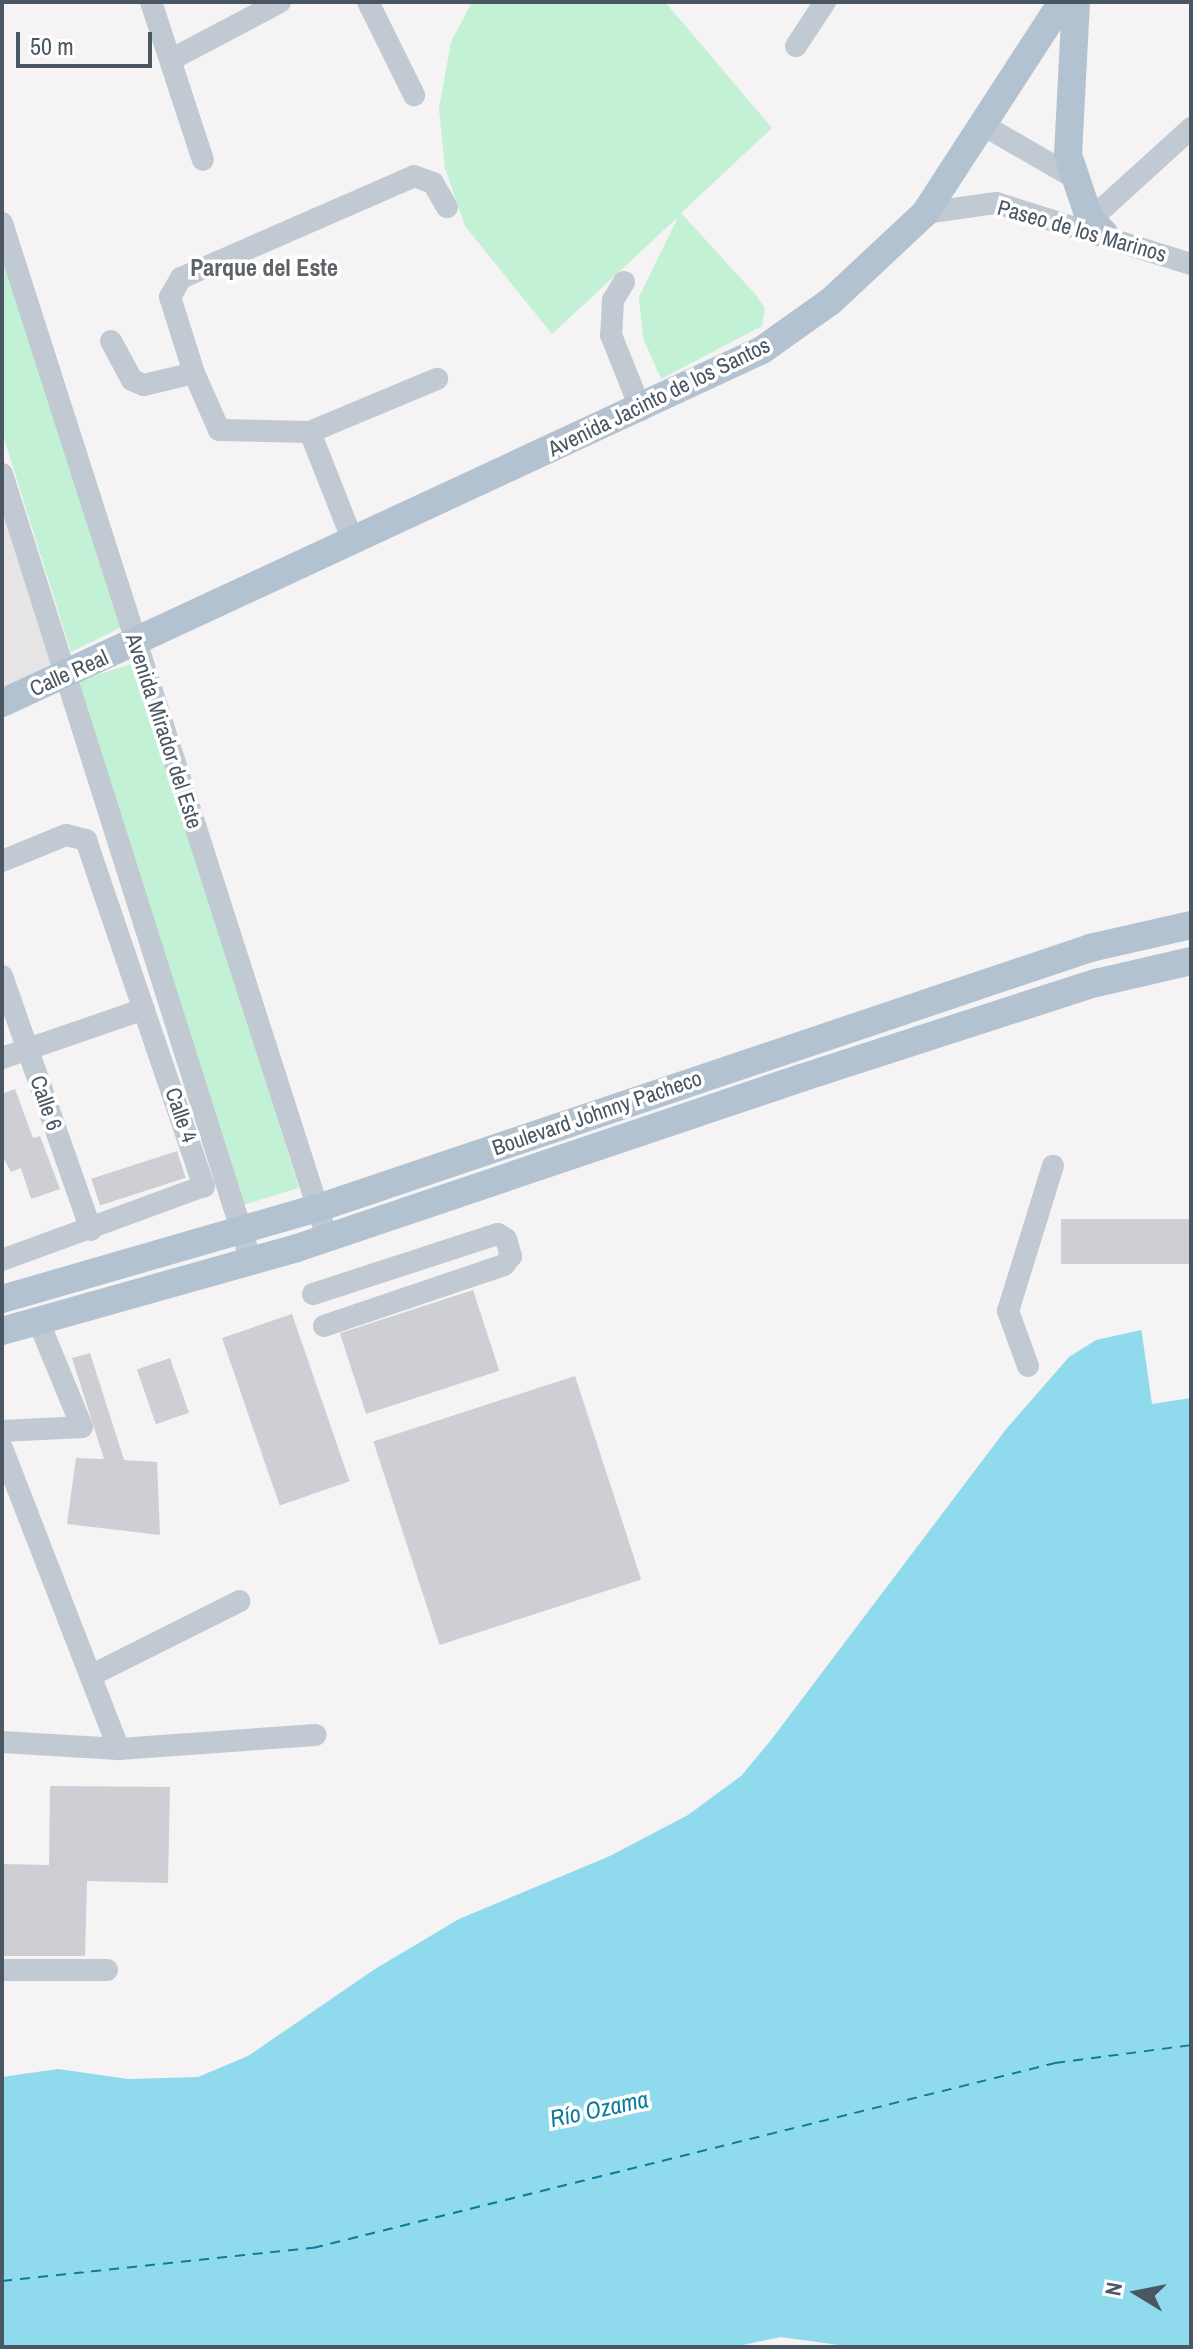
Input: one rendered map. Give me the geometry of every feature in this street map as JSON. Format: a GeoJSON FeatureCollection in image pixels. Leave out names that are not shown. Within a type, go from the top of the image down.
{"type":"FeatureCollection","features":[{"type":"Feature","properties":{"kind":"main road","name":"Avenida Jacinto de los Santos"},"geometry":{"type":"LineString","coordinates":[[135,643],[641,410],[762,350],[831,301],[925,213],[1062,3]]}},
{"type":"Feature","properties":{"kind":"main road"},"geometry":{"type":"LineString","coordinates":[[1062,3],[1066,119],[1073,177],[1097,226]]}},
{"type":"Feature","properties":{"kind":"main road","name":"Calle Real"},"geometry":{"type":"LineString","coordinates":[[2,703],[135,643]]}},
{"type":"Feature","properties":{"kind":"main road","name":"Boulevard Johnny Pacheco"},"geometry":{"type":"LineString","coordinates":[[2,1299],[318,1208],[1122,939],[1191,925]]}},
{"type":"Feature","properties":{"kind":"main road","name":"Boulevard Johnny Pacheco"},"geometry":{"type":"LineString","coordinates":[[16,1330],[327,1237],[763,1090],[1129,975],[1191,961]]}},
{"type":"Feature","properties":{"kind":"street"},"geometry":{"type":"LineString","coordinates":[[151,2],[203,160]]}},
{"type":"Feature","properties":{"kind":"street"},"geometry":{"type":"LineString","coordinates":[[172,59],[280,2]]}},
{"type":"Feature","properties":{"kind":"street"},"geometry":{"type":"LineString","coordinates":[[368,2],[414,95]]}},
{"type":"Feature","properties":{"kind":"street"},"geometry":{"type":"LineString","coordinates":[[796,46],[825,2]]}},
{"type":"Feature","properties":{"kind":"street"},"geometry":{"type":"LineString","coordinates":[[983,125],[1073,177]]}},
{"type":"Feature","properties":{"kind":"street"},"geometry":{"type":"LineString","coordinates":[[1097,226],[1191,128]]}},
{"type":"Feature","properties":{"kind":"street"},"geometry":{"type":"LineString","coordinates":[[437,379],[310,432],[219,430],[194,373],[170,297],[181,278],[414,176],[433,183],[447,207]]}},
{"type":"Feature","properties":{"kind":"street","name":"Paseo de los Marinos"},"geometry":{"type":"LineString","coordinates":[[925,213],[996,203],[1097,226],[1191,264]]}},
{"type":"Feature","properties":{"kind":"street","name":"Avenida Mirador del Este"},"geometry":{"type":"LineString","coordinates":[[2,223],[327,1237]]}},
{"type":"Feature","properties":{"kind":"street"},"geometry":{"type":"LineString","coordinates":[[624,282],[613,300],[611,335],[641,410]]}},
{"type":"Feature","properties":{"kind":"street"},"geometry":{"type":"LineString","coordinates":[[111,341],[132,380],[144,385],[194,373]]}},
{"type":"Feature","properties":{"kind":"street"},"geometry":{"type":"LineString","coordinates":[[310,432],[353,541]]}},
{"type":"Feature","properties":{"kind":"street"},"geometry":{"type":"LineString","coordinates":[[2,474],[251,1261]]}},
{"type":"Feature","properties":{"kind":"street","name":"Calle 4"},"geometry":{"type":"LineString","coordinates":[[2,861],[66,835],[86,840],[204,1186],[91,1230],[2,1260]]}},
{"type":"Feature","properties":{"kind":"street"},"geometry":{"type":"LineString","coordinates":[[1122,939],[1129,975]]}},
{"type":"Feature","properties":{"kind":"street","name":"Calle 6"},"geometry":{"type":"LineString","coordinates":[[2,976],[91,1230]]}},
{"type":"Feature","properties":{"kind":"street"},"geometry":{"type":"LineString","coordinates":[[2,1058],[144,1009]]}},
{"type":"Feature","properties":{"kind":"street"},"geometry":{"type":"LineString","coordinates":[[1028,1366],[1008,1311],[1053,1166]]}},
{"type":"Feature","properties":{"kind":"street"},"geometry":{"type":"LineString","coordinates":[[313,1294],[498,1234],[506,1239],[511,1256],[504,1265],[324,1326]]}},
{"type":"Feature","properties":{"kind":"street"},"geometry":{"type":"LineString","coordinates":[[2,1431],[82,1427],[16,1330]]}},
{"type":"Feature","properties":{"kind":"street"},"geometry":{"type":"LineString","coordinates":[[2,1448],[119,1749]]}},
{"type":"Feature","properties":{"kind":"street"},"geometry":{"type":"LineString","coordinates":[[92,1675],[240,1601]]}},
{"type":"Feature","properties":{"kind":"street"},"geometry":{"type":"LineString","coordinates":[[2,1742],[119,1749],[316,1735]]}},
{"type":"Feature","properties":{"kind":"street"},"geometry":{"type":"LineString","coordinates":[[2,1970],[107,1970]]}},
{"type":"Feature","properties":{"kind":"path"},"geometry":{"type":"LineString","coordinates":[[2,2082],[3,2077]]}},
{"type":"Feature","properties":{"kind":"shaded area"},"geometry":{"type":"Polygon","coordinates":[[[2,489],[58,663],[2,689],[2,489]]]}},
{"type":"Feature","properties":{"kind":"green space"},"geometry":{"type":"Polygon","coordinates":[[[472,2],[665,2],[772,128],[681,213],[756,295],[765,309],[762,326],[661,379],[643,338],[639,297],[678,217],[552,334],[465,226],[445,168],[439,109],[451,42],[472,2]]]}},
{"type":"Feature","properties":{"kind":"green space"},"geometry":{"type":"Polygon","coordinates":[[[2,240],[126,625],[71,652],[2,432],[2,240]]]}},
{"type":"Feature","properties":{"kind":"green space"},"geometry":{"type":"Polygon","coordinates":[[[138,662],[299,1188],[240,1206],[79,680],[138,662]]]}},
{"type":"Feature","properties":{"kind":"water","name":"Río Ozama"},"geometry":{"type":"Polygon","coordinates":[[[1191,1319],[1191,2347],[853,2347],[781,2337],[733,2347],[2,2347],[2,2077],[58,2069],[128,2079],[198,2077],[248,2056],[375,1969],[459,1919],[610,1856],[688,1815],[741,1776],[771,1740],[1007,1428],[1069,1357],[1096,1340],[1191,1319]]]}},
{"type":"Feature","properties":{"kind":"pier"},"geometry":{"type":"Polygon","coordinates":[[[1191,1319],[1191,1398],[1152,1404],[1141,1327],[1191,1319]]]}},
{"type":"Feature","properties":{"kind":"building"},"geometry":{"type":"Polygon","coordinates":[[[15,1089],[33,1138],[40,1136],[60,1189],[31,1199],[21,1168],[11,1172],[2,1155],[2,1094],[15,1089]]]}},
{"type":"Feature","properties":{"kind":"building"},"geometry":{"type":"Polygon","coordinates":[[[177,1151],[186,1178],[100,1205],[91,1179],[177,1151]]]}},
{"type":"Feature","properties":{"kind":"building"},"geometry":{"type":"Polygon","coordinates":[[[1061,1219],[1191,1219],[1191,1264],[1061,1264],[1061,1219]]]}},
{"type":"Feature","properties":{"kind":"building"},"geometry":{"type":"Polygon","coordinates":[[[473,1290],[499,1371],[366,1414],[340,1333],[473,1290]]]}},
{"type":"Feature","properties":{"kind":"building"},"geometry":{"type":"Polygon","coordinates":[[[292,1314],[350,1481],[280,1505],[222,1338],[292,1314]]]}},
{"type":"Feature","properties":{"kind":"building"},"geometry":{"type":"Polygon","coordinates":[[[90,1353],[124,1460],[157,1462],[160,1535],[67,1524],[76,1458],[104,1459],[72,1358],[90,1353]]]}},
{"type":"Feature","properties":{"kind":"building"},"geometry":{"type":"Polygon","coordinates":[[[170,1358],[189,1413],[156,1424],[137,1369],[170,1358]]]}},
{"type":"Feature","properties":{"kind":"building"},"geometry":{"type":"Polygon","coordinates":[[[575,1376],[641,1580],[440,1645],[373,1442],[575,1376]]]}},
{"type":"Feature","properties":{"kind":"building"},"geometry":{"type":"Polygon","coordinates":[[[50,1786],[170,1787],[168,1883],[87,1881],[85,1956],[2,1956],[2,1864],[49,1865],[50,1786]]]}},
{"type":"Feature","properties":{"kind":"ferry route"},"geometry":{"type":"LineString","coordinates":[[2,2281],[313,2248],[1055,2063],[1191,2045]]}},
{"type":"Feature","properties":{"kind":"district","name":"Parque del Este"},"geometry":{"type":"Point","coordinates":[264,268]}}]}
